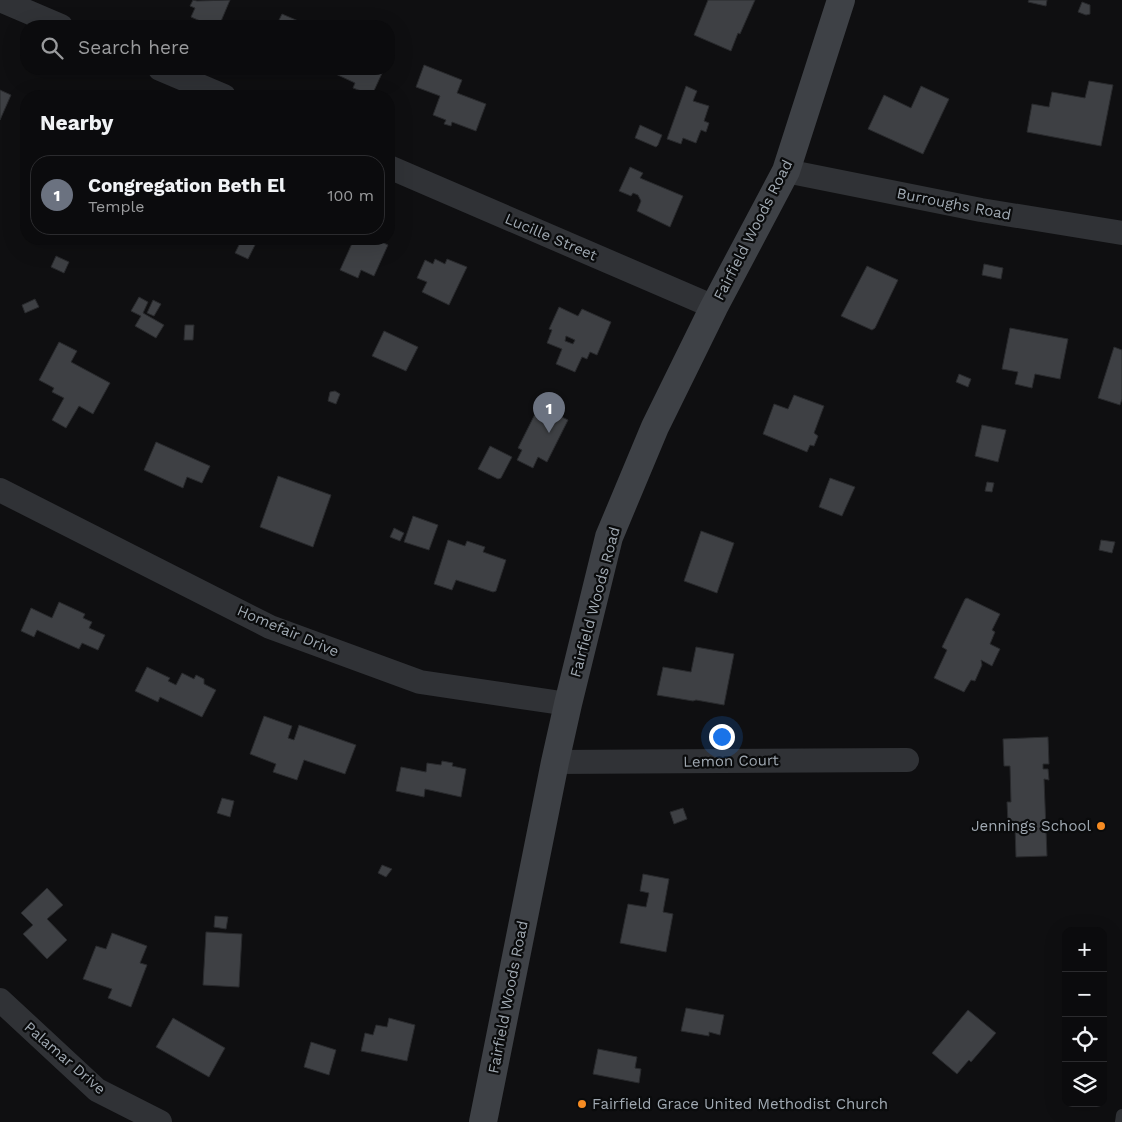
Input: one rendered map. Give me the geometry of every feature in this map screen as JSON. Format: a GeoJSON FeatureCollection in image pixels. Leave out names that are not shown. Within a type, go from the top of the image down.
{"type":"FeatureCollection","features":[{"type":"Feature","properties":{"kind":"main road","name":"Fairfield Woods Road"},"geometry":{"type":"LineString","coordinates":[[483,1122],[555,762],[609,537],[655,427],[714,306],[786,171],[841,0]]}},
{"type":"Feature","properties":{"kind":"street"},"geometry":{"type":"LineString","coordinates":[[0,0],[47,20]]}},
{"type":"Feature","properties":{"kind":"street"},"geometry":{"type":"LineString","coordinates":[[174,75],[210,90]]}},
{"type":"Feature","properties":{"kind":"street","name":"Lucille Street"},"geometry":{"type":"LineString","coordinates":[[395,170],[714,306]]}},
{"type":"Feature","properties":{"kind":"street","name":"Burroughs Road"},"geometry":{"type":"LineString","coordinates":[[786,171],[982,210],[1122,233]]}},
{"type":"Feature","properties":{"kind":"street","name":"Homefair Drive"},"geometry":{"type":"LineString","coordinates":[[0,490],[270,626],[420,682],[568,704]]}},
{"type":"Feature","properties":{"kind":"street","name":"Lemon Court"},"geometry":{"type":"LineString","coordinates":[[555,762],[907,760]]}},
{"type":"Feature","properties":{"kind":"street","name":"Palamar Drive"},"geometry":{"type":"LineString","coordinates":[[0,1000],[97,1090],[160,1122]]}},
{"type":"Feature","properties":{"kind":"lane"},"geometry":{"type":"LineString","coordinates":[[1121,1122],[1122,1115]]}},
{"type":"Feature","properties":{"kind":"building"},"geometry":{"type":"Polygon","coordinates":[[[193,0],[230,0],[222,20],[198,20],[191,17],[195,8],[190,6],[193,0]]]}},
{"type":"Feature","properties":{"kind":"building"},"geometry":{"type":"Polygon","coordinates":[[[708,0],[755,0],[731,51],[694,35],[708,0]]]}},
{"type":"Feature","properties":{"kind":"building"},"geometry":{"type":"Polygon","coordinates":[[[1029,0],[1047,0],[1046,6],[1028,2],[1029,0]]]}},
{"type":"Feature","properties":{"kind":"building"},"geometry":{"type":"Polygon","coordinates":[[[1082,2],[1090,5],[1090,14],[1086,15],[1078,12],[1082,2]]]}},
{"type":"Feature","properties":{"kind":"building"},"geometry":{"type":"Polygon","coordinates":[[[282,14],[296,20],[279,20],[282,14]]]}},
{"type":"Feature","properties":{"kind":"building"},"geometry":{"type":"Polygon","coordinates":[[[424,65],[462,80],[457,93],[486,104],[476,131],[452,122],[451,126],[444,124],[446,120],[433,115],[440,96],[416,87],[424,65]]]}},
{"type":"Feature","properties":{"kind":"building"},"geometry":{"type":"Polygon","coordinates":[[[338,75],[381,75],[374,90],[358,90],[353,88],[355,83],[338,75]]]}},
{"type":"Feature","properties":{"kind":"building"},"geometry":{"type":"Polygon","coordinates":[[[1089,81],[1113,85],[1101,146],[1027,132],[1032,104],[1049,107],[1052,92],[1085,98],[1089,81]]]}},
{"type":"Feature","properties":{"kind":"building"},"geometry":{"type":"Polygon","coordinates":[[[686,86],[697,91],[693,101],[709,106],[704,121],[709,123],[706,132],[701,130],[696,143],[683,138],[681,144],[667,139],[686,86]]]}},
{"type":"Feature","properties":{"kind":"building"},"geometry":{"type":"Polygon","coordinates":[[[921,86],[949,99],[923,154],[868,129],[884,95],[911,108],[921,86]]]}},
{"type":"Feature","properties":{"kind":"building"},"geometry":{"type":"Polygon","coordinates":[[[0,90],[11,95],[0,120],[0,90]]]}},
{"type":"Feature","properties":{"kind":"building"},"geometry":{"type":"Polygon","coordinates":[[[640,125],[662,135],[656,147],[635,138],[640,125]]]}},
{"type":"Feature","properties":{"kind":"building"},"geometry":{"type":"Polygon","coordinates":[[[630,167],[643,173],[640,178],[683,196],[670,227],[637,211],[641,201],[638,195],[633,193],[631,196],[619,191],[630,167]]]}},
{"type":"Feature","properties":{"kind":"building"},"geometry":{"type":"Polygon","coordinates":[[[239,245],[255,245],[248,259],[235,253],[239,245]]]}},
{"type":"Feature","properties":{"kind":"building"},"geometry":{"type":"Polygon","coordinates":[[[351,245],[388,245],[374,276],[361,270],[358,278],[340,270],[351,245]]]}},
{"type":"Feature","properties":{"kind":"building"},"geometry":{"type":"Polygon","coordinates":[[[56,256],[69,262],[64,273],[51,267],[56,256]]]}},
{"type":"Feature","properties":{"kind":"building"},"geometry":{"type":"Polygon","coordinates":[[[435,259],[445,264],[447,259],[467,267],[449,305],[422,292],[427,282],[417,278],[425,260],[433,264],[435,259]]]}},
{"type":"Feature","properties":{"kind":"building"},"geometry":{"type":"Polygon","coordinates":[[[984,264],[1003,268],[1001,279],[982,275],[984,264]]]}},
{"type":"Feature","properties":{"kind":"building"},"geometry":{"type":"Polygon","coordinates":[[[867,266],[898,280],[875,328],[872,330],[841,316],[867,266]]]}},
{"type":"Feature","properties":{"kind":"building"},"geometry":{"type":"Polygon","coordinates":[[[139,297],[148,302],[143,313],[164,325],[156,338],[135,326],[141,316],[131,311],[139,297]]]}},
{"type":"Feature","properties":{"kind":"building"},"geometry":{"type":"Polygon","coordinates":[[[35,299],[39,307],[25,313],[22,305],[35,299]]]}},
{"type":"Feature","properties":{"kind":"building"},"geometry":{"type":"Polygon","coordinates":[[[153,300],[161,304],[154,316],[147,313],[153,300]]]}},
{"type":"Feature","properties":{"kind":"building"},"geometry":{"type":"Polygon","coordinates":[[[559,307],[578,316],[582,309],[611,322],[597,355],[590,352],[587,359],[582,357],[575,372],[556,364],[562,349],[547,343],[552,330],[549,329],[559,307]],[[566,336],[565,341],[573,344],[575,340],[566,336]]]}},
{"type":"Feature","properties":{"kind":"building"},"geometry":{"type":"Polygon","coordinates":[[[185,325],[194,325],[193,340],[184,340],[185,325]]]}},
{"type":"Feature","properties":{"kind":"building"},"geometry":{"type":"Polygon","coordinates":[[[1010,328],[1068,339],[1060,379],[1035,374],[1032,388],[1015,384],[1018,372],[1002,369],[1010,328]]]}},
{"type":"Feature","properties":{"kind":"building"},"geometry":{"type":"Polygon","coordinates":[[[384,331],[418,347],[406,371],[372,356],[384,331]]]}},
{"type":"Feature","properties":{"kind":"building"},"geometry":{"type":"Polygon","coordinates":[[[59,342],[77,351],[71,362],[110,383],[93,414],[79,406],[66,428],[52,420],[64,398],[52,392],[54,388],[39,380],[59,342]]]}},
{"type":"Feature","properties":{"kind":"building"},"geometry":{"type":"Polygon","coordinates":[[[1114,347],[1122,350],[1122,399],[1120,405],[1098,398],[1114,347]]]}},
{"type":"Feature","properties":{"kind":"building"},"geometry":{"type":"Polygon","coordinates":[[[959,374],[971,379],[968,387],[956,382],[959,374]]]}},
{"type":"Feature","properties":{"kind":"building"},"geometry":{"type":"Polygon","coordinates":[[[335,391],[340,394],[336,404],[328,401],[330,392],[335,391]]]}},
{"type":"Feature","properties":{"kind":"building"},"geometry":{"type":"Polygon","coordinates":[[[794,395],[824,406],[814,433],[818,436],[814,446],[810,445],[807,452],[763,434],[774,404],[788,409],[794,395]]]}},
{"type":"Feature","properties":{"kind":"building"},"geometry":{"type":"Polygon","coordinates":[[[539,406],[568,420],[547,462],[538,457],[533,468],[517,460],[522,450],[518,448],[539,406]]]}},
{"type":"Feature","properties":{"kind":"building"},"geometry":{"type":"Polygon","coordinates":[[[982,425],[1006,430],[998,462],[975,456],[982,425]]]}},
{"type":"Feature","properties":{"kind":"building"},"geometry":{"type":"Polygon","coordinates":[[[156,442],[210,466],[202,483],[187,477],[183,488],[144,470],[156,442]]]}},
{"type":"Feature","properties":{"kind":"building"},"geometry":{"type":"Polygon","coordinates":[[[490,446],[512,457],[501,478],[498,479],[478,469],[490,446]]]}},
{"type":"Feature","properties":{"kind":"building"},"geometry":{"type":"Polygon","coordinates":[[[278,476],[331,495],[313,547],[260,527],[278,476]]]}},
{"type":"Feature","properties":{"kind":"building"},"geometry":{"type":"Polygon","coordinates":[[[830,478],[855,487],[842,516],[819,507],[830,478]]]}},
{"type":"Feature","properties":{"kind":"building"},"geometry":{"type":"Polygon","coordinates":[[[987,482],[994,483],[992,492],[985,491],[987,482]]]}},
{"type":"Feature","properties":{"kind":"building"},"geometry":{"type":"Polygon","coordinates":[[[413,516],[438,525],[429,550],[404,542],[413,516]]]}},
{"type":"Feature","properties":{"kind":"building"},"geometry":{"type":"Polygon","coordinates":[[[394,528],[404,533],[400,541],[390,537],[394,528]]]}},
{"type":"Feature","properties":{"kind":"building"},"geometry":{"type":"Polygon","coordinates":[[[701,531],[734,543],[717,593],[684,581],[701,531]]]}},
{"type":"Feature","properties":{"kind":"building"},"geometry":{"type":"Polygon","coordinates":[[[448,540],[465,546],[467,541],[485,547],[483,552],[506,560],[496,591],[493,592],[456,580],[452,590],[434,584],[448,540]]]}},
{"type":"Feature","properties":{"kind":"building"},"geometry":{"type":"Polygon","coordinates":[[[1101,540],[1115,542],[1112,553],[1099,550],[1101,540]]]}},
{"type":"Feature","properties":{"kind":"building"},"geometry":{"type":"Polygon","coordinates":[[[967,598],[1000,614],[992,630],[995,632],[990,644],[1000,649],[992,666],[981,660],[982,665],[975,681],[971,680],[964,692],[934,678],[947,650],[942,647],[967,598]]]}},
{"type":"Feature","properties":{"kind":"building"},"geometry":{"type":"Polygon","coordinates":[[[59,602],[85,614],[83,618],[92,622],[89,628],[105,635],[98,650],[82,643],[79,649],[37,630],[34,637],[21,631],[31,608],[52,618],[59,602]]]}},
{"type":"Feature","properties":{"kind":"building"},"geometry":{"type":"Polygon","coordinates":[[[696,647],[734,654],[724,705],[657,695],[663,667],[691,672],[696,647]]]}},
{"type":"Feature","properties":{"kind":"building"},"geometry":{"type":"Polygon","coordinates":[[[147,667],[170,678],[168,681],[176,685],[182,673],[194,679],[196,675],[204,679],[204,684],[216,690],[202,717],[160,697],[158,702],[135,691],[147,667]]]}},
{"type":"Feature","properties":{"kind":"building"},"geometry":{"type":"Polygon","coordinates":[[[264,716],[292,726],[288,738],[294,740],[299,725],[356,745],[345,774],[304,760],[297,780],[273,772],[276,764],[250,754],[264,716]]]}},
{"type":"Feature","properties":{"kind":"building"},"geometry":{"type":"Polygon","coordinates":[[[1048,737],[1049,764],[1043,764],[1043,769],[1048,769],[1049,780],[1044,779],[1047,856],[1016,857],[1015,827],[1028,827],[1028,822],[1008,823],[1007,802],[1011,802],[1010,766],[1004,766],[1003,739],[1048,737]]]}},
{"type":"Feature","properties":{"kind":"building"},"geometry":{"type":"Polygon","coordinates":[[[442,761],[453,763],[452,766],[466,769],[461,797],[425,789],[424,797],[396,791],[401,767],[426,772],[427,763],[441,765],[442,761]]]}},
{"type":"Feature","properties":{"kind":"building"},"geometry":{"type":"Polygon","coordinates":[[[222,798],[234,801],[230,817],[217,813],[222,798]]]}},
{"type":"Feature","properties":{"kind":"building"},"geometry":{"type":"Polygon","coordinates":[[[683,808],[687,819],[674,824],[670,812],[683,808]]]}},
{"type":"Feature","properties":{"kind":"building"},"geometry":{"type":"Polygon","coordinates":[[[382,865],[392,869],[386,877],[378,873],[382,865]]]}},
{"type":"Feature","properties":{"kind":"building"},"geometry":{"type":"Polygon","coordinates":[[[643,874],[669,879],[663,912],[673,914],[666,952],[620,943],[628,904],[646,907],[649,893],[640,891],[643,874]]]}},
{"type":"Feature","properties":{"kind":"building"},"geometry":{"type":"Polygon","coordinates":[[[47,888],[63,905],[47,919],[67,940],[47,959],[23,934],[33,925],[21,913],[47,888]]]}},
{"type":"Feature","properties":{"kind":"building"},"geometry":{"type":"Polygon","coordinates":[[[215,916],[228,917],[226,929],[214,927],[215,916]]]}},
{"type":"Feature","properties":{"kind":"building"},"geometry":{"type":"Polygon","coordinates":[[[206,932],[242,934],[239,987],[203,985],[206,932]]]}},
{"type":"Feature","properties":{"kind":"building"},"geometry":{"type":"Polygon","coordinates":[[[112,933],[147,946],[140,963],[147,965],[131,1007],[108,998],[112,989],[83,979],[96,946],[106,949],[112,933]]]}},
{"type":"Feature","properties":{"kind":"building"},"geometry":{"type":"Polygon","coordinates":[[[686,1008],[724,1015],[720,1035],[709,1032],[709,1036],[681,1031],[686,1008]]]}},
{"type":"Feature","properties":{"kind":"building"},"geometry":{"type":"Polygon","coordinates":[[[968,1010],[996,1033],[971,1062],[969,1060],[957,1074],[932,1053],[968,1010]]]}},
{"type":"Feature","properties":{"kind":"building"},"geometry":{"type":"Polygon","coordinates":[[[173,1018],[225,1048],[209,1077],[156,1047],[173,1018]]]}},
{"type":"Feature","properties":{"kind":"building"},"geometry":{"type":"Polygon","coordinates":[[[389,1018],[415,1025],[407,1061],[361,1051],[365,1033],[373,1035],[376,1025],[387,1027],[389,1018]]]}},
{"type":"Feature","properties":{"kind":"building"},"geometry":{"type":"Polygon","coordinates":[[[311,1042],[336,1050],[329,1075],[304,1067],[311,1042]]]}},
{"type":"Feature","properties":{"kind":"building"},"geometry":{"type":"Polygon","coordinates":[[[598,1049],[637,1057],[635,1068],[641,1069],[639,1083],[593,1074],[598,1049]]]}},
{"type":"Feature","properties":{"kind":"place","name":"Congregation Beth El"},"geometry":{"type":"Point","coordinates":[549,433]}},
{"type":"Feature","properties":{"kind":"place","name":"Jennings School"},"geometry":{"type":"Point","coordinates":[1101,826]}},
{"type":"Feature","properties":{"kind":"place","name":"Fairfield Grace United Methodist Church"},"geometry":{"type":"Point","coordinates":[582,1104]}}]}
